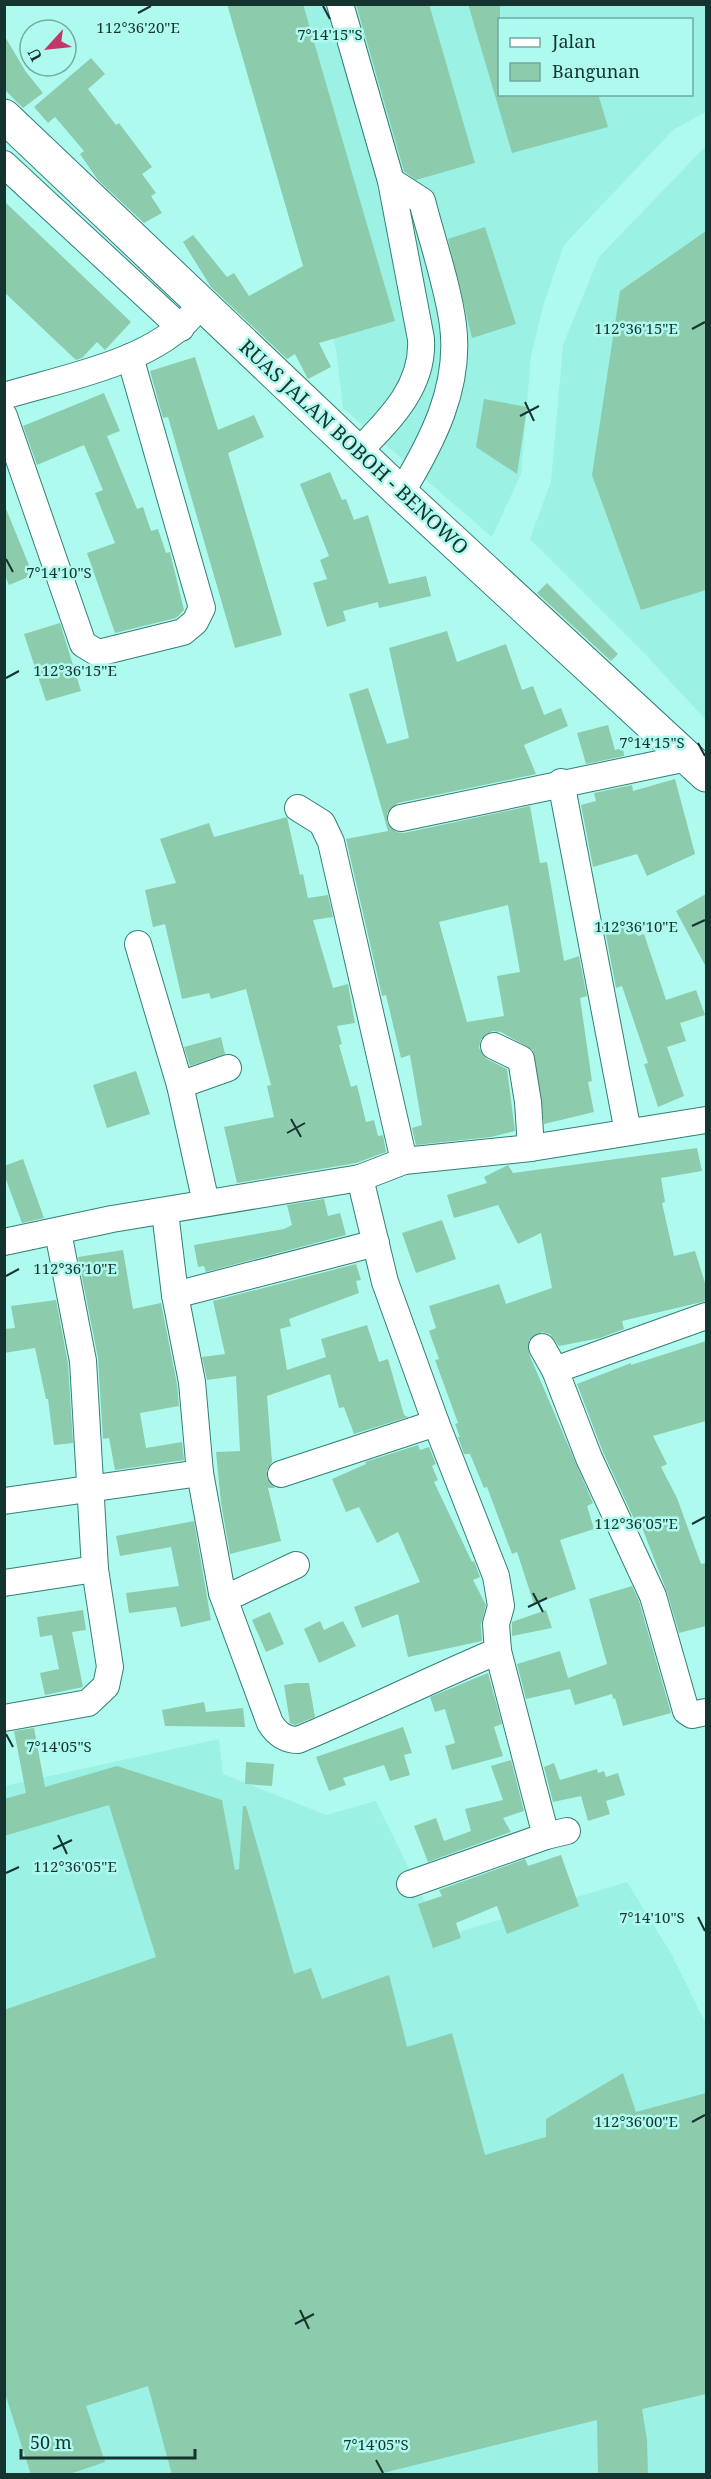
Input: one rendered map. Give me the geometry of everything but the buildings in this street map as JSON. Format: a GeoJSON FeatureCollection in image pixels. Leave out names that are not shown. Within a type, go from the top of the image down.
{"type":"FeatureCollection","features":[{"type":"Feature","properties":{"kind":"main road","name":"RUAS JALAN BOBOH - BENOWO"},"geometry":{"type":"LineString","coordinates":[[4,116],[191,317],[358,452],[697,766]]}},
{"type":"Feature","properties":{"kind":"street"},"geometry":{"type":"LineString","coordinates":[[340,4],[391,181],[421,339],[422,359],[418,375],[389,420],[358,452]]}},
{"type":"Feature","properties":{"kind":"street"},"geometry":{"type":"LineString","coordinates":[[4,164],[191,317],[130,357],[4,396]]}},
{"type":"Feature","properties":{"kind":"street"},"geometry":{"type":"LineString","coordinates":[[391,181],[422,201],[453,325],[454,367],[446,406],[425,453],[401,493]]}},
{"type":"Feature","properties":{"kind":"street"},"geometry":{"type":"LineString","coordinates":[[4,416],[83,644],[98,653],[183,633],[195,622],[202,608],[130,357]]}},
{"type":"Feature","properties":{"kind":"street"},"geometry":{"type":"LineString","coordinates":[[422,359],[454,367]]}},
{"type":"Feature","properties":{"kind":"street"},"geometry":{"type":"LineString","coordinates":[[401,818],[561,782],[697,766]]}},
{"type":"Feature","properties":{"kind":"street"},"geometry":{"type":"LineString","coordinates":[[561,782],[628,1132]]}},
{"type":"Feature","properties":{"kind":"street"},"geometry":{"type":"LineString","coordinates":[[298,808],[322,823],[331,842],[404,1161]]}},
{"type":"Feature","properties":{"kind":"street"},"geometry":{"type":"LineString","coordinates":[[138,944],[180,1085],[206,1203]]}},
{"type":"Feature","properties":{"kind":"street"},"geometry":{"type":"LineString","coordinates":[[494,1046],[521,1059],[528,1102],[531,1148]]}},
{"type":"Feature","properties":{"kind":"street"},"geometry":{"type":"LineString","coordinates":[[180,1085],[228,1068]]}},
{"type":"Feature","properties":{"kind":"street"},"geometry":{"type":"LineString","coordinates":[[4,1242],[112,1219],[360,1178],[404,1161],[531,1148],[706,1120]]}},
{"type":"Feature","properties":{"kind":"street"},"geometry":{"type":"LineString","coordinates":[[360,1178],[385,1282],[436,1423],[496,1576],[501,1606],[496,1624],[498,1651],[557,1833],[410,1884]]}},
{"type":"Feature","properties":{"kind":"street"},"geometry":{"type":"LineString","coordinates":[[165,1212],[175,1295],[192,1382],[200,1473],[222,1593],[270,1723],[277,1733],[289,1740],[298,1740],[386,1704],[451,1671],[498,1651]]}},
{"type":"Feature","properties":{"kind":"street"},"geometry":{"type":"LineString","coordinates":[[4,1718],[88,1703],[106,1686],[110,1667],[95,1569],[82,1360],[58,1232]]}},
{"type":"Feature","properties":{"kind":"street"},"geometry":{"type":"LineString","coordinates":[[175,1295],[376,1243]]}},
{"type":"Feature","properties":{"kind":"street"},"geometry":{"type":"LineString","coordinates":[[555,1370],[706,1316]]}},
{"type":"Feature","properties":{"kind":"street"},"geometry":{"type":"LineString","coordinates":[[542,1347],[555,1370],[589,1458],[653,1596],[686,1711],[692,1715],[706,1712]]}},
{"type":"Feature","properties":{"kind":"street"},"geometry":{"type":"LineString","coordinates":[[281,1474],[436,1423]]}},
{"type":"Feature","properties":{"kind":"street"},"geometry":{"type":"LineString","coordinates":[[4,1501],[200,1473]]}},
{"type":"Feature","properties":{"kind":"street"},"geometry":{"type":"LineString","coordinates":[[222,1593],[237,1593],[296,1565]]}},
{"type":"Feature","properties":{"kind":"street"},"geometry":{"type":"LineString","coordinates":[[4,1583],[95,1569]]}},
{"type":"Feature","properties":{"kind":"shaded area"},"geometry":{"type":"Polygon","coordinates":[[[232,5],[706,5],[706,112],[674,129],[564,245],[544,303],[531,356],[521,474],[492,537],[343,408],[336,349],[232,5]]]}},
{"type":"Feature","properties":{"kind":"shaded area"},"geometry":{"type":"Polygon","coordinates":[[[706,146],[706,720],[646,655],[530,539],[551,482],[563,345],[599,257],[706,146]]]}},
{"type":"Feature","properties":{"kind":"shaded area"},"geometry":{"type":"Polygon","coordinates":[[[219,1739],[223,1774],[326,1815],[376,1801],[442,1937],[627,1882],[672,1955],[706,2024],[706,2474],[5,2474],[4,1786],[219,1739]]]}}]}
